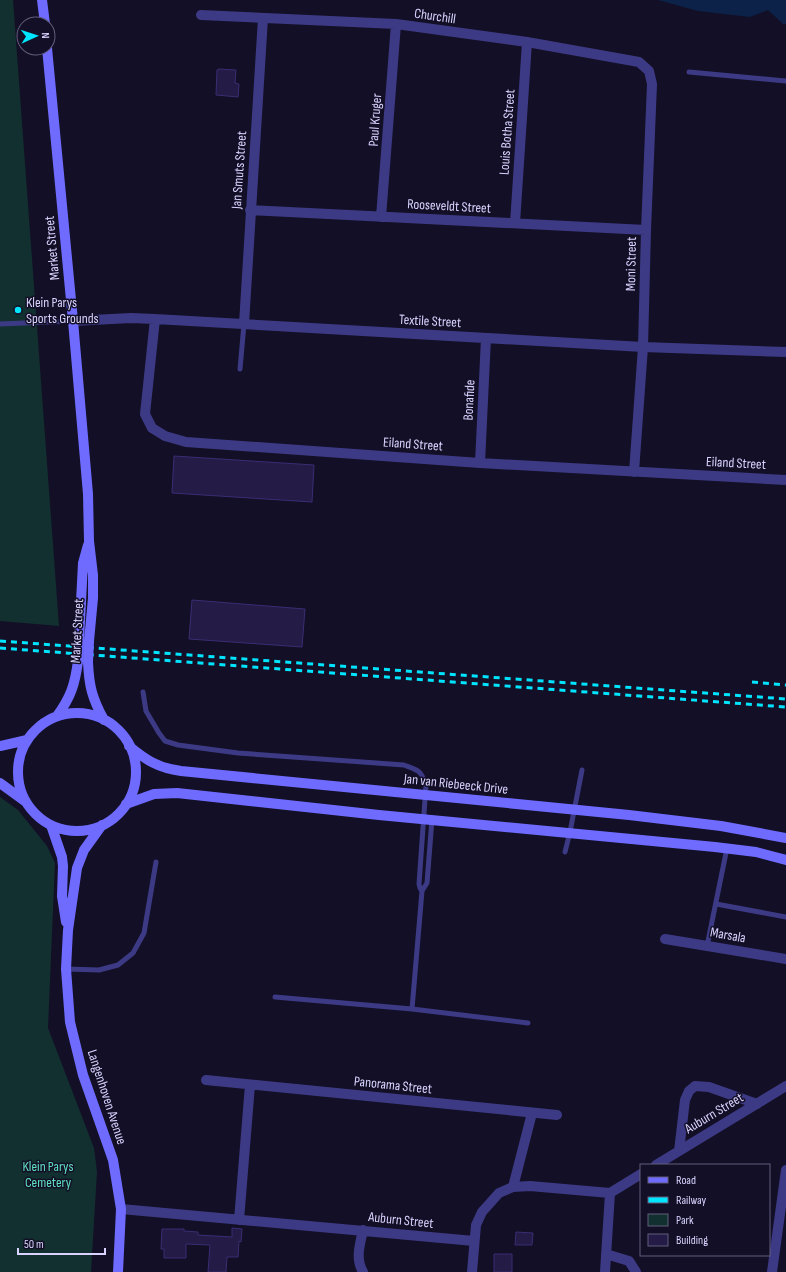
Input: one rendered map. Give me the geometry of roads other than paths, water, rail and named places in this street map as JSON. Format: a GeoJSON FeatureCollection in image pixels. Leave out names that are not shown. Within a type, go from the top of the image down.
{"type":"FeatureCollection","features":[{"type":"Feature","properties":{"kind":"main road"},"geometry":{"type":"LineString","coordinates":[[43,4],[44,16]]}},
{"type":"Feature","properties":{"kind":"main road","name":"Market Street"},"geometry":{"type":"LineString","coordinates":[[48,56],[73,321],[88,494],[89,541],[93,575],[84,640],[83,661],[90,690],[104,720]]}},
{"type":"Feature","properties":{"kind":"main road","name":"Market Street"},"geometry":{"type":"LineString","coordinates":[[57,716],[71,695],[83,661]]}},
{"type":"Feature","properties":{"kind":"main road"},"geometry":{"type":"LineString","coordinates":[[0,783],[26,802],[41,819],[51,825],[68,830],[85,830],[102,825],[116,816],[126,804],[133,790],[135,775],[134,760],[125,738],[104,720],[88,714],[72,713],[57,716],[40,726],[27,740],[20,755],[18,771],[20,787],[26,802]]}},
{"type":"Feature","properties":{"kind":"main road"},"geometry":{"type":"LineString","coordinates":[[0,746],[27,740]]}},
{"type":"Feature","properties":{"kind":"main road","name":"Jan van Riebeeck Drive"},"geometry":{"type":"LineString","coordinates":[[129,746],[144,758],[169,770],[721,826],[786,838]]}},
{"type":"Feature","properties":{"kind":"main road"},"geometry":{"type":"LineString","coordinates":[[126,804],[154,794],[177,793],[379,815],[727,848],[756,852],[786,860]]}},
{"type":"Feature","properties":{"kind":"main road","name":"Langenhoven Avenue"},"geometry":{"type":"LineString","coordinates":[[51,825],[62,857],[63,908],[68,930]]}},
{"type":"Feature","properties":{"kind":"main road","name":"Langenhoven Avenue"},"geometry":{"type":"LineString","coordinates":[[102,825],[84,850],[80,859],[68,930],[66,969],[70,1022],[83,1075],[113,1160],[121,1209],[118,1272]]}},
{"type":"Feature","properties":{"kind":"street","name":"Churchill"},"geometry":{"type":"LineString","coordinates":[[201,15],[396,24],[527,42],[639,62]]}},
{"type":"Feature","properties":{"kind":"street","name":"Jan Smuts Street"},"geometry":{"type":"LineString","coordinates":[[244,324],[263,18]]}},
{"type":"Feature","properties":{"kind":"street","name":"Paul Kruger"},"geometry":{"type":"LineString","coordinates":[[381,217],[396,24]]}},
{"type":"Feature","properties":{"kind":"street","name":"Louis Botha Street"},"geometry":{"type":"LineString","coordinates":[[515,224],[527,42]]}},
{"type":"Feature","properties":{"kind":"street","name":"Moni Street"},"geometry":{"type":"LineString","coordinates":[[634,472],[643,347],[652,84],[649,72],[639,62]]}},
{"type":"Feature","properties":{"kind":"street","name":"Rooseveldt Street"},"geometry":{"type":"LineString","coordinates":[[250,210],[646,230]]}},
{"type":"Feature","properties":{"kind":"street","name":"Textile Street"},"geometry":{"type":"LineString","coordinates":[[73,321],[130,318],[154,319],[643,347],[786,352]]}},
{"type":"Feature","properties":{"kind":"street","name":"Eiland Street"},"geometry":{"type":"LineString","coordinates":[[154,319],[145,414],[152,428],[165,436],[186,442],[480,463],[786,480]]}},
{"type":"Feature","properties":{"kind":"street","name":"Bonafide"},"geometry":{"type":"LineString","coordinates":[[480,463],[486,338]]}},
{"type":"Feature","properties":{"kind":"street","name":"Marsala"},"geometry":{"type":"LineString","coordinates":[[664,939],[786,959]]}},
{"type":"Feature","properties":{"kind":"street","name":"Panorama Street"},"geometry":{"type":"LineString","coordinates":[[206,1080],[557,1115]]}},
{"type":"Feature","properties":{"kind":"street"},"geometry":{"type":"LineString","coordinates":[[239,1220],[250,1085]]}},
{"type":"Feature","properties":{"kind":"street"},"geometry":{"type":"LineString","coordinates":[[679,1151],[685,1100],[689,1091],[695,1086],[709,1087],[757,1104]]}},
{"type":"Feature","properties":{"kind":"street","name":"Auburn Street"},"geometry":{"type":"LineString","coordinates":[[658,1164],[786,1086]]}},
{"type":"Feature","properties":{"kind":"street"},"geometry":{"type":"LineString","coordinates":[[513,1187],[532,1113]]}},
{"type":"Feature","properties":{"kind":"street"},"geometry":{"type":"LineString","coordinates":[[772,1272],[786,1170]]}},
{"type":"Feature","properties":{"kind":"street"},"geometry":{"type":"LineString","coordinates":[[472,1272],[476,1225],[482,1212],[499,1193],[513,1187],[530,1186],[610,1194],[640,1175]]}},
{"type":"Feature","properties":{"kind":"street"},"geometry":{"type":"LineString","coordinates":[[605,1272],[610,1194]]}},
{"type":"Feature","properties":{"kind":"street","name":"Auburn Street"},"geometry":{"type":"LineString","coordinates":[[121,1209],[474,1241]]}},
{"type":"Feature","properties":{"kind":"street"},"geometry":{"type":"LineString","coordinates":[[363,1230],[358,1254],[360,1267],[363,1272]]}},
{"type":"Feature","properties":{"kind":"street"},"geometry":{"type":"LineString","coordinates":[[606,1254],[629,1261],[636,1272]]}},
{"type":"Feature","properties":{"kind":"lane"},"geometry":{"type":"LineString","coordinates":[[689,72],[786,81]]}},
{"type":"Feature","properties":{"kind":"lane"},"geometry":{"type":"LineString","coordinates":[[0,324],[73,321]]}},
{"type":"Feature","properties":{"kind":"lane"},"geometry":{"type":"LineString","coordinates":[[240,369],[244,324]]}},
{"type":"Feature","properties":{"kind":"lane"},"geometry":{"type":"LineString","coordinates":[[143,692],[146,712],[165,742],[238,753],[404,765],[423,774],[426,785],[425,796],[428,819],[426,883],[422,891],[412,1009]]}},
{"type":"Feature","properties":{"kind":"lane"},"geometry":{"type":"LineString","coordinates":[[564,852],[570,832],[582,770]]}},
{"type":"Feature","properties":{"kind":"lane"},"geometry":{"type":"LineString","coordinates":[[422,891],[419,884],[419,875],[428,819]]}},
{"type":"Feature","properties":{"kind":"lane"},"geometry":{"type":"LineString","coordinates":[[707,946],[727,848]]}},
{"type":"Feature","properties":{"kind":"lane"},"geometry":{"type":"LineString","coordinates":[[66,969],[99,970],[118,965],[133,954],[144,933],[156,862]]}},
{"type":"Feature","properties":{"kind":"lane"},"geometry":{"type":"LineString","coordinates":[[716,904],[786,917]]}},
{"type":"Feature","properties":{"kind":"lane"},"geometry":{"type":"LineString","coordinates":[[275,997],[412,1009],[528,1023]]}},
{"type":"Feature","properties":{"kind":"water"},"geometry":{"type":"Polygon","coordinates":[[[658,0],[786,0],[786,24],[783,24],[768,10],[750,17],[698,11],[658,0]]]}},
{"type":"Feature","properties":{"kind":"railway"},"geometry":{"type":"LineString","coordinates":[[0,641],[786,699]]}},
{"type":"Feature","properties":{"kind":"railway"},"geometry":{"type":"LineString","coordinates":[[0,648],[786,707]]}},
{"type":"Feature","properties":{"kind":"railway"},"geometry":{"type":"LineString","coordinates":[[752,682],[786,685]]}},
{"type":"Feature","properties":{"kind":"place","name":"Klein Parys Sports Grounds"},"geometry":{"type":"Point","coordinates":[18,310]}},
{"type":"Feature","properties":{"kind":"park label","name":"Klein Parys Cemetery"},"geometry":{"type":"Point","coordinates":[48,1174]}}]}
